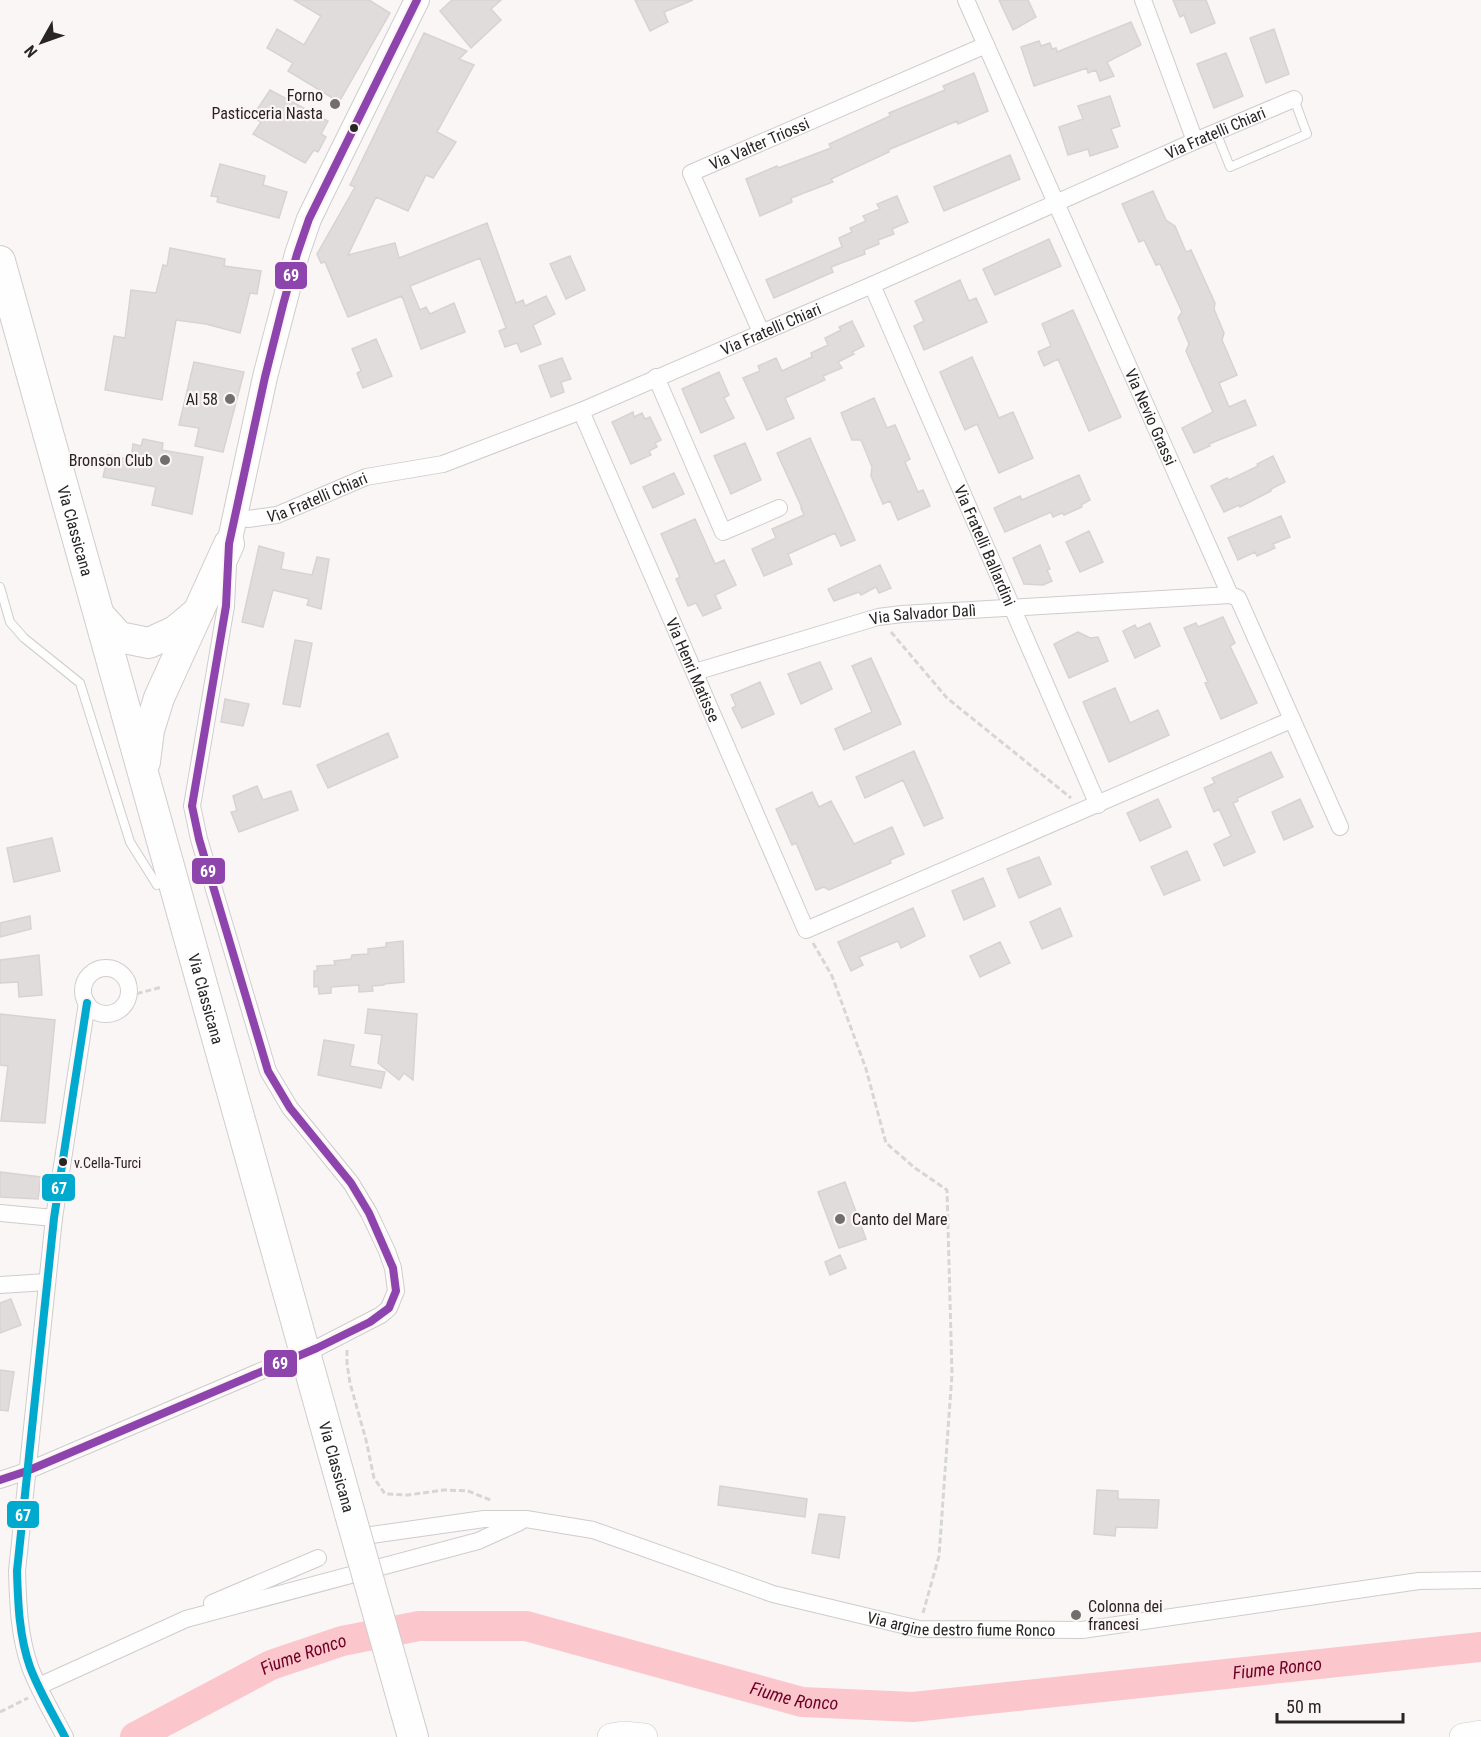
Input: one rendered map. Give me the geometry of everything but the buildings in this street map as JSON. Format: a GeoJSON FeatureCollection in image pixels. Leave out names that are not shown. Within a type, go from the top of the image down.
{"type":"FeatureCollection","features":[{"type":"Feature","properties":{"kind":"highway","name":"Via Classicana"},"geometry":{"type":"LineString","coordinates":[[0,261],[144,774],[347,1524],[399,1725]]}},
{"type":"Feature","properties":{"kind":"highway","name":"Via Classicana"},"geometry":{"type":"LineString","coordinates":[[0,338],[157,885],[347,1524]]}},
{"type":"Feature","properties":{"kind":"highway"},"geometry":{"type":"LineString","coordinates":[[144,774],[148,730],[159,698],[200,610],[232,530]]}},
{"type":"Feature","properties":{"kind":"highway"},"geometry":{"type":"LineString","coordinates":[[101,617],[119,637],[150,643],[175,631],[200,610]]}},
{"type":"Feature","properties":{"kind":"main road"},"geometry":{"type":"LineString","coordinates":[[1463,1737],[1481,1734]]}},
{"type":"Feature","properties":{"kind":"main road"},"geometry":{"type":"LineString","coordinates":[[611,1737],[624,1735],[644,1737]]}},
{"type":"Feature","properties":{"kind":"street"},"geometry":{"type":"LineString","coordinates":[[316,1348],[370,1322],[389,1308],[396,1291],[393,1268],[377,1229],[351,1183],[290,1108],[268,1071],[199,839],[192,806],[226,606],[232,530],[265,377],[297,254],[313,211],[417,0]]}},
{"type":"Feature","properties":{"kind":"street","name":"Via Nevio Grassi"},"geometry":{"type":"LineString","coordinates":[[966,0],[1230,595],[1238,598],[1340,827]]}},
{"type":"Feature","properties":{"kind":"street"},"geometry":{"type":"LineString","coordinates":[[1143,0],[1195,141]]}},
{"type":"Feature","properties":{"kind":"street","name":"Via Valter Triossi"},"geometry":{"type":"LineString","coordinates":[[761,332],[691,173],[986,45]]}},
{"type":"Feature","properties":{"kind":"street","name":"Via Fratelli Chiari"},"geometry":{"type":"LineString","coordinates":[[232,530],[248,519],[277,514],[366,477],[443,465],[581,411],[1294,99]]}},
{"type":"Feature","properties":{"kind":"street","name":"Via Fratelli Ballardini"},"geometry":{"type":"LineString","coordinates":[[872,285],[1012,608],[1092,808]]}},
{"type":"Feature","properties":{"kind":"street"},"geometry":{"type":"LineString","coordinates":[[656,377],[723,532],[779,508]]}},
{"type":"Feature","properties":{"kind":"street","name":"Via Henri Matisse"},"geometry":{"type":"LineString","coordinates":[[581,411],[806,930]]}},
{"type":"Feature","properties":{"kind":"street","name":"Via Salvador Dalì"},"geometry":{"type":"LineString","coordinates":[[695,672],[878,617],[1230,595]]}},
{"type":"Feature","properties":{"kind":"street"},"geometry":{"type":"LineString","coordinates":[[806,930],[1291,720]]}},
{"type":"Feature","properties":{"kind":"street"},"geometry":{"type":"LineString","coordinates":[[116,970],[122,975],[128,988],[128,996],[120,1009],[114,1012],[99,1012],[87,1003],[84,996],[85,982],[94,971],[116,970]]}},
{"type":"Feature","properties":{"kind":"street"},"geometry":{"type":"LineString","coordinates":[[65,1737],[41,1691],[25,1649],[18,1616],[17,1571],[46,1282],[87,1003]]}},
{"type":"Feature","properties":{"kind":"street"},"geometry":{"type":"LineString","coordinates":[[0,1213],[54,1218]]}},
{"type":"Feature","properties":{"kind":"street"},"geometry":{"type":"LineString","coordinates":[[0,1285],[46,1282]]}},
{"type":"Feature","properties":{"kind":"street"},"geometry":{"type":"LineString","coordinates":[[0,1480],[27,1471],[275,1365]]}},
{"type":"Feature","properties":{"kind":"street"},"geometry":{"type":"LineString","coordinates":[[186,1619],[478,1541],[526,1519]]}},
{"type":"Feature","properties":{"kind":"street","name":"Via argine destro fiume Ronco"},"geometry":{"type":"LineString","coordinates":[[347,1524],[526,1519],[593,1530],[773,1594],[919,1629],[1082,1630],[1419,1581],[1481,1580]]}},
{"type":"Feature","properties":{"kind":"street"},"geometry":{"type":"LineString","coordinates":[[41,1691],[186,1619],[212,1602],[318,1558]]}},
{"type":"Feature","properties":{"kind":"lane"},"geometry":{"type":"LineString","coordinates":[[1216,132],[1230,167],[1306,134],[1294,99]]}},
{"type":"Feature","properties":{"kind":"lane"},"geometry":{"type":"LineString","coordinates":[[0,587],[10,622]]}},
{"type":"Feature","properties":{"kind":"lane"},"geometry":{"type":"LineString","coordinates":[[0,613],[24,638],[80,683],[130,842],[157,885]]}},
{"type":"Feature","properties":{"kind":"path"},"geometry":{"type":"LineString","coordinates":[[878,617],[947,698],[1092,808]]}},
{"type":"Feature","properties":{"kind":"path"},"geometry":{"type":"LineString","coordinates":[[806,930],[832,976],[866,1069],[886,1143],[915,1168],[947,1190],[952,1374],[939,1556],[919,1629]]}},
{"type":"Feature","properties":{"kind":"path"},"geometry":{"type":"LineString","coordinates":[[128,996],[162,987]]}},
{"type":"Feature","properties":{"kind":"path"},"geometry":{"type":"LineString","coordinates":[[348,1332],[347,1364],[350,1383],[374,1478],[385,1494],[408,1495],[444,1490],[468,1491],[496,1503]]}},
{"type":"Feature","properties":{"kind":"path"},"geometry":{"type":"LineString","coordinates":[[0,1712],[41,1691]]}},
{"type":"Feature","properties":{"kind":"waterway","name":"Fiume Ronco"},"geometry":{"type":"LineString","coordinates":[[135,1737],[271,1665],[342,1641],[419,1626],[526,1626],[802,1702],[913,1707],[1481,1647]]}},
{"type":"Feature","properties":{"kind":"tunnel"},"geometry":{"type":"LineString","coordinates":[[275,1365],[310,1350]]}},
{"type":"Feature","properties":{"kind":"transit line","name":"69"},"geometry":{"type":"LineString","coordinates":[[0,1480],[27,1471],[317,1348],[370,1322],[389,1308],[396,1291],[393,1268],[369,1213],[351,1183],[290,1108],[268,1071],[199,839],[192,806],[226,606],[229,544],[265,377],[297,254],[309,219],[417,0]]}},
{"type":"Feature","properties":{"kind":"transit line","name":"67"},"geometry":{"type":"LineString","coordinates":[[65,1737],[38,1685],[26,1655],[20,1619],[17,1571],[54,1218],[87,1003]]}},
{"type":"Feature","properties":{"kind":"place","name":"Forno Pasticceria Nasta"},"geometry":{"type":"Point","coordinates":[335,104]}},
{"type":"Feature","properties":{"kind":"place","name":"Al 58"},"geometry":{"type":"Point","coordinates":[230,399]}},
{"type":"Feature","properties":{"kind":"place","name":"Bronson Club"},"geometry":{"type":"Point","coordinates":[165,460]}},
{"type":"Feature","properties":{"kind":"place","name":"v.Cella-Turci"},"geometry":{"type":"Point","coordinates":[63,1162]}},
{"type":"Feature","properties":{"kind":"place","name":"Canto del Mare"},"geometry":{"type":"Point","coordinates":[840,1219]}},
{"type":"Feature","properties":{"kind":"place","name":"Colonna dei francesi"},"geometry":{"type":"Point","coordinates":[1076,1615]}}]}
